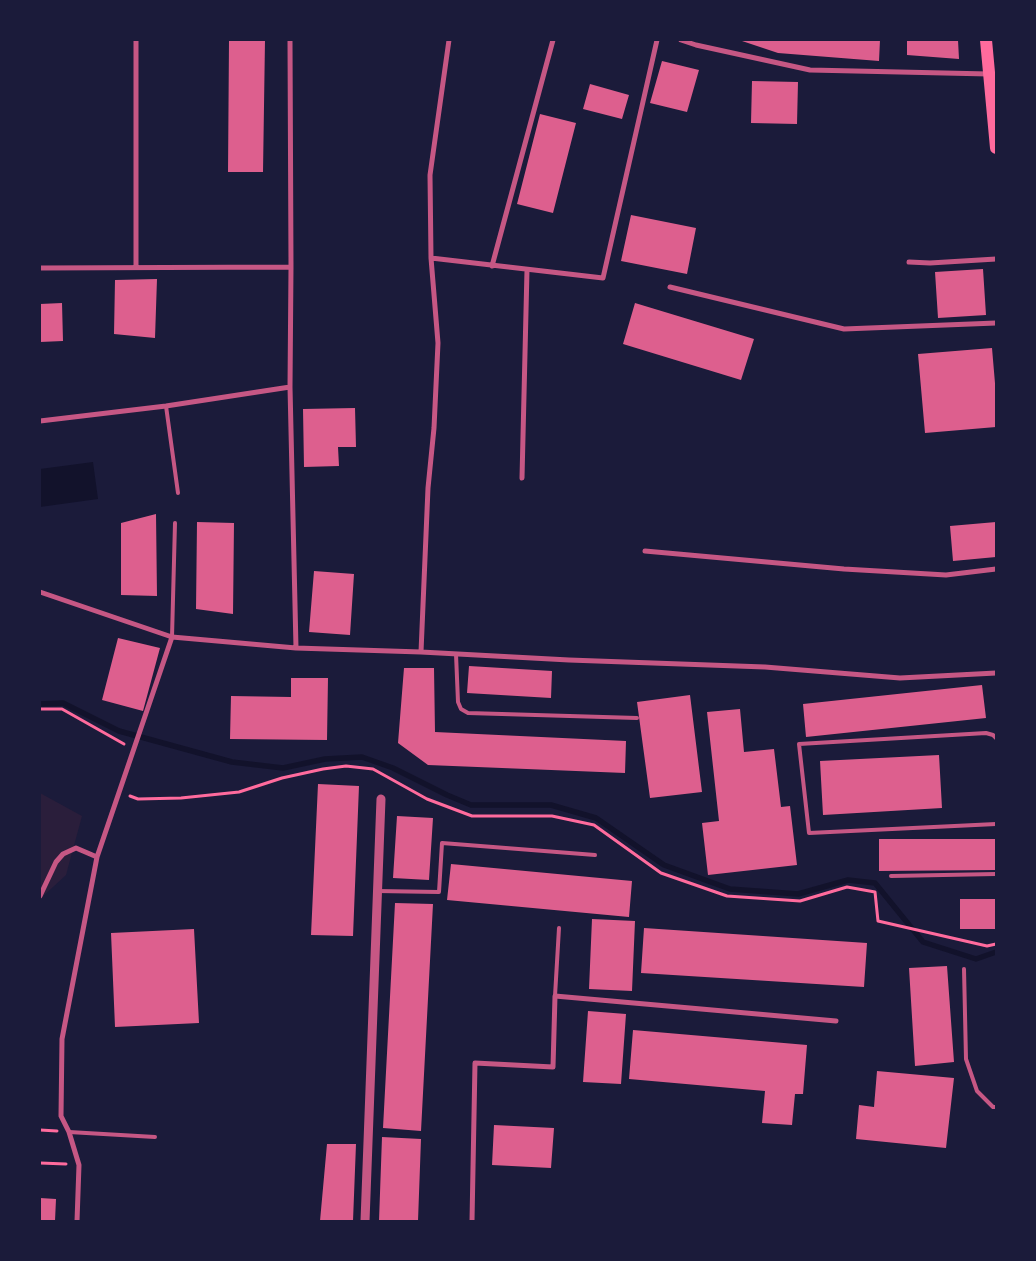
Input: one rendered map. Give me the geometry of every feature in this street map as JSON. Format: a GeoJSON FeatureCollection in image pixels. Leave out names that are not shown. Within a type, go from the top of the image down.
{"type":"FeatureCollection","features":[{"type":"Feature","properties":{"kind":"main road"},"geometry":{"type":"LineString","coordinates":[[986,40],[993,72],[996,148]]}},
{"type":"Feature","properties":{"kind":"street"},"geometry":{"type":"LineString","coordinates":[[136,40],[136,267]]}},
{"type":"Feature","properties":{"kind":"street"},"geometry":{"type":"LineString","coordinates":[[290,40],[290,387],[296,648]]}},
{"type":"Feature","properties":{"kind":"street"},"geometry":{"type":"LineString","coordinates":[[421,652],[428,488],[434,428],[438,343],[432,258],[430,174],[449,40]]}},
{"type":"Feature","properties":{"kind":"street"},"geometry":{"type":"LineString","coordinates":[[492,266],[553,40]]}},
{"type":"Feature","properties":{"kind":"street"},"geometry":{"type":"LineString","coordinates":[[432,258],[603,278],[657,40]]}},
{"type":"Feature","properties":{"kind":"street"},"geometry":{"type":"LineString","coordinates":[[681,40],[696,46],[810,70],[993,72]]}},
{"type":"Feature","properties":{"kind":"street"},"geometry":{"type":"LineString","coordinates":[[910,262],[930,263],[996,259]]}},
{"type":"Feature","properties":{"kind":"street"},"geometry":{"type":"LineString","coordinates":[[40,268],[291,267]]}},
{"type":"Feature","properties":{"kind":"street"},"geometry":{"type":"LineString","coordinates":[[522,478],[528,270]]}},
{"type":"Feature","properties":{"kind":"street"},"geometry":{"type":"LineString","coordinates":[[670,287],[844,329],[996,323]]}},
{"type":"Feature","properties":{"kind":"street"},"geometry":{"type":"LineString","coordinates":[[40,421],[166,406],[290,387]]}},
{"type":"Feature","properties":{"kind":"street"},"geometry":{"type":"LineString","coordinates":[[645,551],[844,569],[946,575],[996,569]]}},
{"type":"Feature","properties":{"kind":"street"},"geometry":{"type":"LineString","coordinates":[[40,592],[172,637],[296,648],[765,667],[900,678],[996,673]]}},
{"type":"Feature","properties":{"kind":"street"},"geometry":{"type":"LineString","coordinates":[[77,1221],[80,1165],[60,1116],[62,1039],[97,856],[172,637]]}},
{"type":"Feature","properties":{"kind":"street"},"geometry":{"type":"LineString","coordinates":[[365,1221],[381,799]]}},
{"type":"Feature","properties":{"kind":"street"},"geometry":{"type":"LineString","coordinates":[[40,896],[56,862],[63,854],[76,848],[97,856]]}},
{"type":"Feature","properties":{"kind":"street"},"geometry":{"type":"LineString","coordinates":[[472,1221],[475,1063],[553,1067],[555,996],[836,1020]]}},
{"type":"Feature","properties":{"kind":"lane"},"geometry":{"type":"LineString","coordinates":[[166,406],[178,492]]}},
{"type":"Feature","properties":{"kind":"lane"},"geometry":{"type":"LineString","coordinates":[[172,637],[175,523]]}},
{"type":"Feature","properties":{"kind":"lane"},"geometry":{"type":"LineString","coordinates":[[456,654],[458,702],[461,709],[468,713],[637,718]]}},
{"type":"Feature","properties":{"kind":"lane"},"geometry":{"type":"LineString","coordinates":[[996,738],[986,733],[799,744],[809,833],[996,824]]}},
{"type":"Feature","properties":{"kind":"lane"},"geometry":{"type":"LineString","coordinates":[[377,891],[440,892],[442,843],[595,855]]}},
{"type":"Feature","properties":{"kind":"lane"},"geometry":{"type":"LineString","coordinates":[[891,876],[996,874]]}},
{"type":"Feature","properties":{"kind":"lane"},"geometry":{"type":"LineString","coordinates":[[555,996],[559,928]]}},
{"type":"Feature","properties":{"kind":"lane"},"geometry":{"type":"LineString","coordinates":[[964,970],[966,1059],[977,1091],[993,1107],[996,1107]]}},
{"type":"Feature","properties":{"kind":"lane"},"geometry":{"type":"LineString","coordinates":[[68,1132],[155,1137]]}},
{"type":"Feature","properties":{"kind":"path"},"geometry":{"type":"LineString","coordinates":[[40,709],[62,709],[115,737],[133,750]]}},
{"type":"Feature","properties":{"kind":"path"},"geometry":{"type":"LineString","coordinates":[[40,1163],[80,1165]]}},
{"type":"Feature","properties":{"kind":"shaded area"},"geometry":{"type":"Polygon","coordinates":[[[93,462],[98,499],[40,507],[40,469],[93,462]]]}},
{"type":"Feature","properties":{"kind":"shaded area"},"geometry":{"type":"Polygon","coordinates":[[[40,793],[82,816],[66,875],[40,899],[40,793]]]}},
{"type":"Feature","properties":{"kind":"building"},"geometry":{"type":"Polygon","coordinates":[[[229,40],[265,40],[263,172],[228,172],[229,40]]]}},
{"type":"Feature","properties":{"kind":"building"},"geometry":{"type":"Polygon","coordinates":[[[739,40],[880,40],[879,61],[778,53],[739,40]]]}},
{"type":"Feature","properties":{"kind":"building"},"geometry":{"type":"Polygon","coordinates":[[[907,40],[958,40],[959,59],[907,55],[907,40]]]}},
{"type":"Feature","properties":{"kind":"building"},"geometry":{"type":"Polygon","coordinates":[[[662,61],[699,70],[687,112],[650,103],[662,61]]]}},
{"type":"Feature","properties":{"kind":"building"},"geometry":{"type":"Polygon","coordinates":[[[752,81],[798,82],[797,124],[751,123],[752,81]]]}},
{"type":"Feature","properties":{"kind":"building"},"geometry":{"type":"Polygon","coordinates":[[[590,84],[629,95],[622,119],[583,109],[590,84]]]}},
{"type":"Feature","properties":{"kind":"building"},"geometry":{"type":"Polygon","coordinates":[[[540,114],[576,123],[553,213],[517,204],[540,114]]]}},
{"type":"Feature","properties":{"kind":"building"},"geometry":{"type":"Polygon","coordinates":[[[631,215],[696,228],[687,274],[621,261],[631,215]]]}},
{"type":"Feature","properties":{"kind":"building"},"geometry":{"type":"Polygon","coordinates":[[[983,269],[986,315],[938,318],[935,272],[983,269]]]}},
{"type":"Feature","properties":{"kind":"building"},"geometry":{"type":"Polygon","coordinates":[[[157,279],[155,338],[114,334],[115,280],[157,279]]]}},
{"type":"Feature","properties":{"kind":"building"},"geometry":{"type":"Polygon","coordinates":[[[62,303],[63,341],[40,342],[40,304],[62,303]]]}},
{"type":"Feature","properties":{"kind":"building"},"geometry":{"type":"Polygon","coordinates":[[[635,303],[754,339],[741,380],[623,344],[635,303]]]}},
{"type":"Feature","properties":{"kind":"building"},"geometry":{"type":"Polygon","coordinates":[[[992,348],[996,395],[996,427],[925,433],[918,354],[992,348]]]}},
{"type":"Feature","properties":{"kind":"building"},"geometry":{"type":"Polygon","coordinates":[[[355,408],[356,447],[338,447],[339,466],[304,467],[303,409],[355,408]]]}},
{"type":"Feature","properties":{"kind":"building"},"geometry":{"type":"Polygon","coordinates":[[[156,514],[157,596],[121,595],[121,523],[156,514]]]}},
{"type":"Feature","properties":{"kind":"building"},"geometry":{"type":"Polygon","coordinates":[[[197,522],[234,523],[233,614],[196,609],[197,522]]]}},
{"type":"Feature","properties":{"kind":"building"},"geometry":{"type":"Polygon","coordinates":[[[996,522],[996,557],[953,561],[950,526],[996,522]]]}},
{"type":"Feature","properties":{"kind":"building"},"geometry":{"type":"Polygon","coordinates":[[[314,571],[354,574],[350,635],[309,632],[314,571]]]}},
{"type":"Feature","properties":{"kind":"building"},"geometry":{"type":"Polygon","coordinates":[[[118,638],[160,648],[143,711],[102,700],[118,638]]]}},
{"type":"Feature","properties":{"kind":"building"},"geometry":{"type":"Polygon","coordinates":[[[469,666],[552,671],[551,698],[467,693],[469,666]]]}},
{"type":"Feature","properties":{"kind":"building"},"geometry":{"type":"Polygon","coordinates":[[[404,668],[434,668],[435,732],[626,741],[625,773],[428,765],[398,743],[404,668]]]}},
{"type":"Feature","properties":{"kind":"building"},"geometry":{"type":"Polygon","coordinates":[[[291,678],[328,678],[327,740],[230,739],[231,696],[291,697],[291,678]]]}},
{"type":"Feature","properties":{"kind":"building"},"geometry":{"type":"Polygon","coordinates":[[[982,685],[986,718],[806,737],[803,704],[982,685]]]}},
{"type":"Feature","properties":{"kind":"building"},"geometry":{"type":"Polygon","coordinates":[[[690,695],[702,792],[650,798],[637,702],[690,695]]]}},
{"type":"Feature","properties":{"kind":"building"},"geometry":{"type":"Polygon","coordinates":[[[740,709],[744,752],[774,749],[781,807],[790,806],[797,865],[708,875],[702,823],[719,821],[707,712],[740,709]]]}},
{"type":"Feature","properties":{"kind":"building"},"geometry":{"type":"Polygon","coordinates":[[[939,755],[942,808],[823,815],[820,761],[939,755]]]}},
{"type":"Feature","properties":{"kind":"building"},"geometry":{"type":"Polygon","coordinates":[[[318,784],[359,786],[353,936],[311,935],[318,784]]]}},
{"type":"Feature","properties":{"kind":"building"},"geometry":{"type":"Polygon","coordinates":[[[397,816],[433,818],[429,880],[393,878],[397,816]]]}},
{"type":"Feature","properties":{"kind":"building"},"geometry":{"type":"Polygon","coordinates":[[[879,839],[996,839],[996,870],[879,871],[879,839]]]}},
{"type":"Feature","properties":{"kind":"building"},"geometry":{"type":"Polygon","coordinates":[[[451,864],[632,881],[629,917],[447,900],[451,864]]]}},
{"type":"Feature","properties":{"kind":"building"},"geometry":{"type":"Polygon","coordinates":[[[960,899],[996,899],[996,929],[960,929],[960,899]]]}},
{"type":"Feature","properties":{"kind":"building"},"geometry":{"type":"Polygon","coordinates":[[[395,903],[433,904],[421,1131],[383,1128],[395,903]]]}},
{"type":"Feature","properties":{"kind":"building"},"geometry":{"type":"Polygon","coordinates":[[[592,919],[635,921],[632,991],[589,989],[592,919]]]}},
{"type":"Feature","properties":{"kind":"building"},"geometry":{"type":"Polygon","coordinates":[[[644,928],[867,943],[864,987],[641,973],[644,928]]]}},
{"type":"Feature","properties":{"kind":"building"},"geometry":{"type":"Polygon","coordinates":[[[194,929],[199,1023],[115,1027],[111,933],[194,929]]]}},
{"type":"Feature","properties":{"kind":"building"},"geometry":{"type":"Polygon","coordinates":[[[947,966],[954,1062],[915,1066],[909,968],[947,966]]]}},
{"type":"Feature","properties":{"kind":"building"},"geometry":{"type":"Polygon","coordinates":[[[588,1011],[626,1014],[621,1084],[583,1082],[588,1011]]]}},
{"type":"Feature","properties":{"kind":"building"},"geometry":{"type":"Polygon","coordinates":[[[633,1030],[807,1045],[803,1094],[795,1094],[792,1125],[762,1123],[765,1091],[629,1079],[633,1030]]]}},
{"type":"Feature","properties":{"kind":"building"},"geometry":{"type":"Polygon","coordinates":[[[877,1071],[954,1078],[946,1148],[856,1139],[859,1105],[874,1107],[877,1071]]]}},
{"type":"Feature","properties":{"kind":"building"},"geometry":{"type":"Polygon","coordinates":[[[494,1125],[554,1128],[551,1168],[492,1165],[494,1125]]]}},
{"type":"Feature","properties":{"kind":"building"},"geometry":{"type":"Polygon","coordinates":[[[382,1137],[421,1139],[418,1221],[379,1221],[382,1137]]]}},
{"type":"Feature","properties":{"kind":"building"},"geometry":{"type":"Polygon","coordinates":[[[327,1144],[356,1144],[353,1221],[320,1221],[327,1144]]]}},
{"type":"Feature","properties":{"kind":"building"},"geometry":{"type":"Polygon","coordinates":[[[40,1198],[56,1199],[55,1221],[40,1221],[40,1198]]]}},
{"type":"Feature","properties":{"kind":"waterway"},"geometry":{"type":"LineString","coordinates":[[40,704],[63,703],[119,731],[232,762],[283,768],[325,759],[362,757],[393,768],[471,805],[551,805],[596,818],[664,865],[730,889],[798,894],[848,880],[875,883],[923,942],[976,959],[996,952]]}}]}
